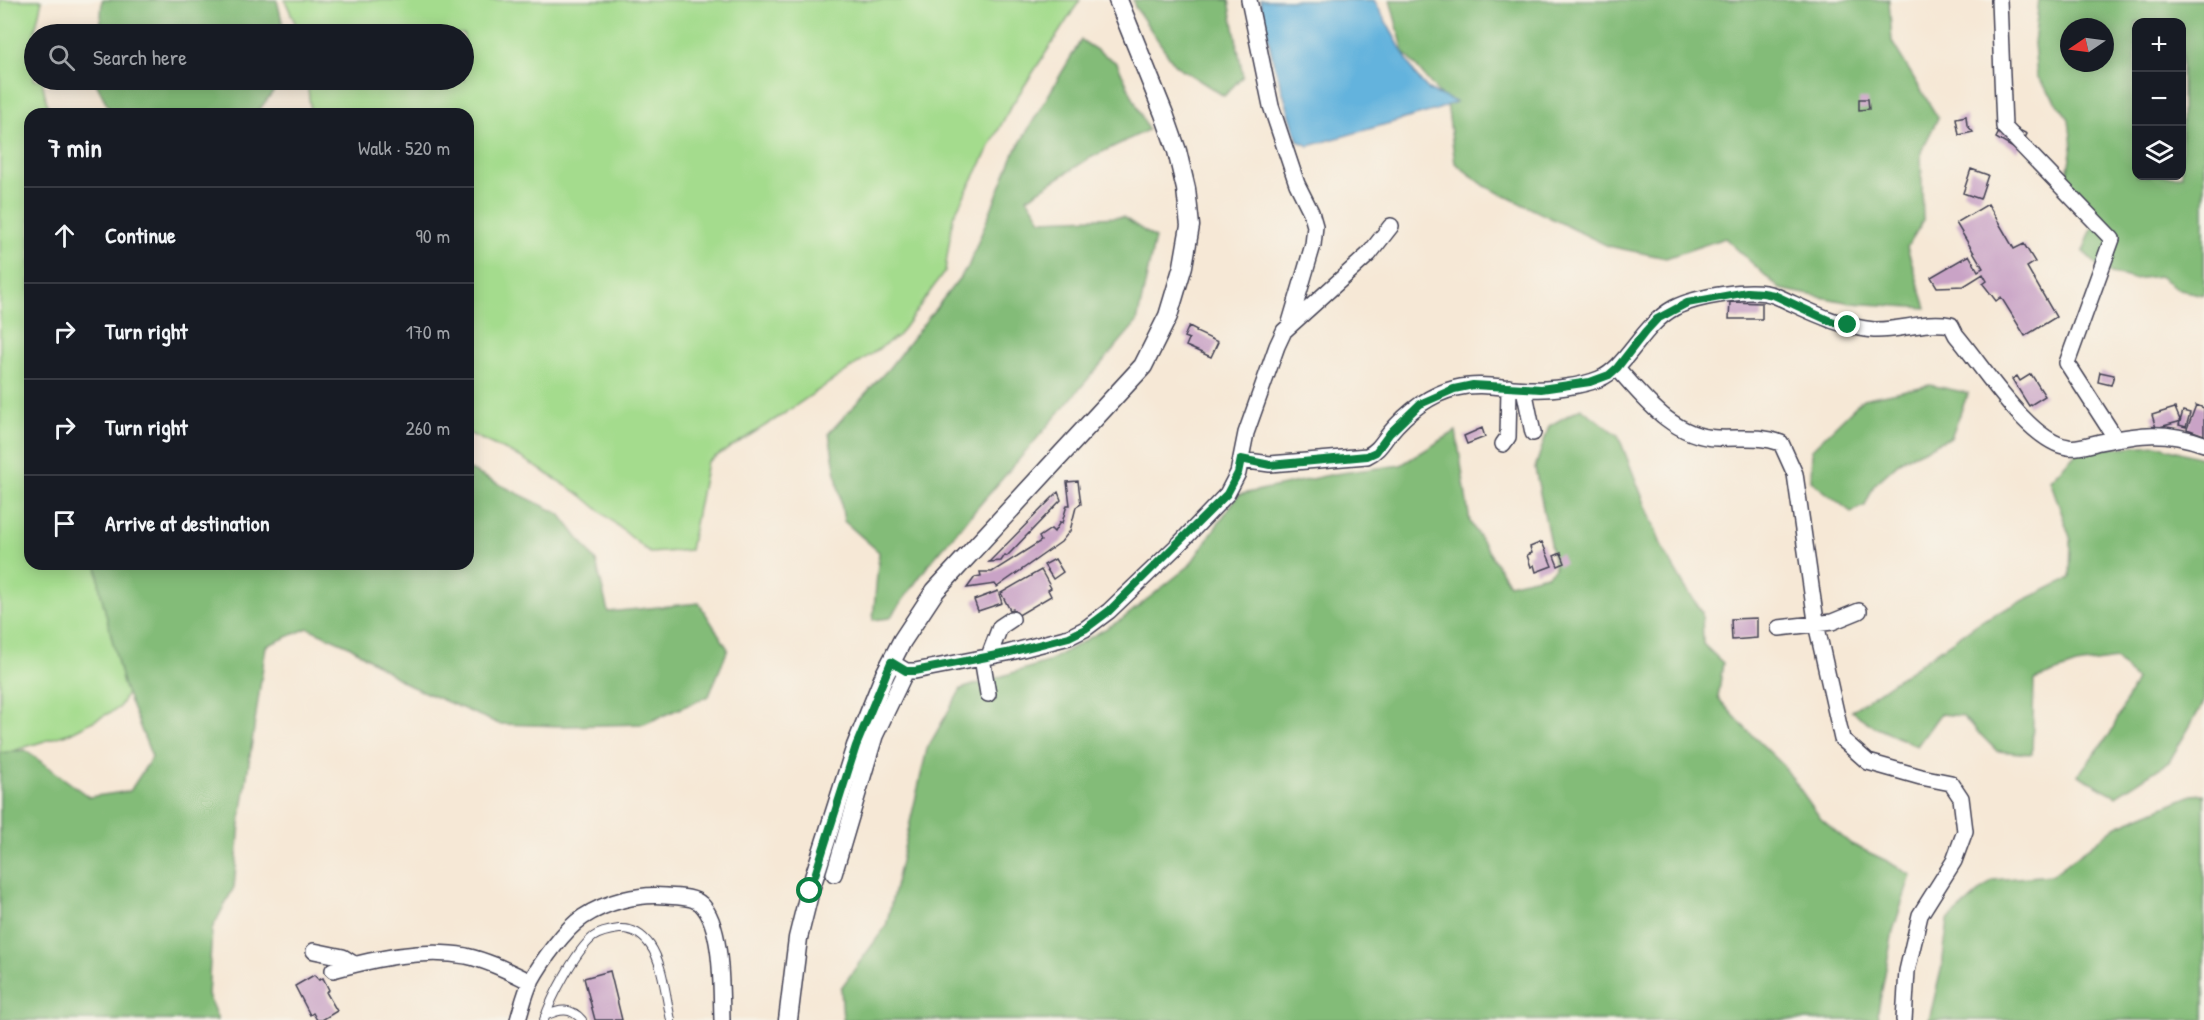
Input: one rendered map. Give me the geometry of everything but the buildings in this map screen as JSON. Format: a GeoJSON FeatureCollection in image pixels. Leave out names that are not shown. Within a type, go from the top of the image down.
{"type":"FeatureCollection","features":[{"type":"Feature","properties":{"kind":"street"},"geometry":{"type":"LineString","coordinates":[[834,874],[898,666],[902,641],[935,591],[1143,366],[1168,316],[1183,266],[1190,226],[1186,189],[1177,151],[1167,123],[1118,0]]}},
{"type":"Feature","properties":{"kind":"street"},"geometry":{"type":"LineString","coordinates":[[1249,0],[1270,106],[1315,226],[1313,245],[1289,326]]}},
{"type":"Feature","properties":{"kind":"street"},"geometry":{"type":"LineString","coordinates":[[1999,0],[2004,127],[2112,239],[2067,363],[2116,439]]}},
{"type":"Feature","properties":{"kind":"street"},"geometry":{"type":"LineString","coordinates":[[898,666],[926,669],[1069,637],[1085,629],[1109,611],[1227,494],[1238,473],[1246,433],[1276,346],[1289,326],[1370,254],[1391,226]]}},
{"type":"Feature","properties":{"kind":"street"},"geometry":{"type":"LineString","coordinates":[[1241,459],[1270,465],[1367,456],[1376,452],[1410,412],[1430,398],[1473,385],[1541,389],[1590,382],[1609,375],[1657,319],[1675,308],[1687,303],[1747,292],[1774,295],[1830,321],[1875,330],[1936,322],[1951,325],[1956,335],[2025,422],[2051,441],[2069,448],[2136,435],[2167,434],[2182,436],[2204,444]]}},
{"type":"Feature","properties":{"kind":"street"},"geometry":{"type":"LineString","coordinates":[[1617,368],[1662,417],[1687,431],[1714,438],[1767,438],[1781,443],[1795,474],[1816,625],[1842,739],[1868,762],[1952,783],[1961,798],[1965,831],[1954,861],[1920,915],[1907,971],[1904,1020]]}},
{"type":"Feature","properties":{"kind":"street"},"geometry":{"type":"LineString","coordinates":[[1516,388],[1533,433]]}},
{"type":"Feature","properties":{"kind":"street"},"geometry":{"type":"LineString","coordinates":[[1503,444],[1508,437],[1516,388]]}},
{"type":"Feature","properties":{"kind":"street"},"geometry":{"type":"LineString","coordinates":[[1779,628],[1832,622],[1859,611]]}},
{"type":"Feature","properties":{"kind":"street"},"geometry":{"type":"LineString","coordinates":[[988,694],[985,657],[1000,627],[1012,620]]}},
{"type":"Feature","properties":{"kind":"street"},"geometry":{"type":"LineString","coordinates":[[788,1020],[798,938],[810,891],[856,746],[898,666]]}},
{"type":"Feature","properties":{"kind":"street"},"geometry":{"type":"LineString","coordinates":[[518,1020],[531,982],[545,959],[582,917],[637,897],[660,895],[696,900],[710,917],[715,936],[722,1020]]}},
{"type":"Feature","properties":{"kind":"street"},"geometry":{"type":"LineString","coordinates":[[314,951],[343,957],[354,964]]}},
{"type":"Feature","properties":{"kind":"street"},"geometry":{"type":"LineString","coordinates":[[333,970],[376,959],[438,954],[466,956],[501,968],[531,982]]}},
{"type":"Feature","properties":{"kind":"lane"},"geometry":{"type":"LineString","coordinates":[[544,1018],[553,994],[591,939],[611,930],[623,929],[640,934],[657,956],[671,1020]]}},
{"type":"Feature","properties":{"kind":"lane"},"geometry":{"type":"LineString","coordinates":[[544,1018],[566,1009],[574,1012],[582,1020]]}},
{"type":"Feature","properties":{"kind":"green space"},"geometry":{"type":"Polygon","coordinates":[[[0,0],[42,0],[37,24],[24,24],[24,90],[44,90],[48,108],[24,108],[24,570],[141,570],[152,647],[119,708],[70,733],[0,755],[0,0]]]}},
{"type":"Feature","properties":{"kind":"green space"},"geometry":{"type":"Polygon","coordinates":[[[102,0],[277,0],[283,24],[101,24],[102,0]]]}},
{"type":"Feature","properties":{"kind":"green space"},"geometry":{"type":"Polygon","coordinates":[[[285,0],[1080,0],[1010,108],[953,217],[945,271],[899,335],[779,417],[707,462],[690,550],[650,553],[581,495],[522,458],[474,436],[474,108],[310,108],[308,90],[474,90],[474,24],[296,24],[285,0]]]}},
{"type":"Feature","properties":{"kind":"green space"},"geometry":{"type":"Polygon","coordinates":[[[1133,0],[1229,0],[1243,76],[1224,96],[1175,65],[1135,7],[1133,0]]]}},
{"type":"Feature","properties":{"kind":"green space"},"geometry":{"type":"Polygon","coordinates":[[[1390,0],[1889,0],[1892,42],[1938,118],[1921,152],[1923,221],[1907,247],[1926,308],[1851,303],[1780,289],[1725,238],[1666,258],[1608,246],[1485,186],[1455,163],[1447,103],[1404,52],[1390,0]]]}},
{"type":"Feature","properties":{"kind":"green space"},"geometry":{"type":"Polygon","coordinates":[[[2039,0],[2204,0],[2204,295],[2180,290],[2159,276],[2134,279],[2103,271],[2083,251],[2094,224],[2064,192],[2072,147],[2069,119],[2037,76],[2034,43],[2039,0]]]}},
{"type":"Feature","properties":{"kind":"green space"},"geometry":{"type":"Polygon","coordinates":[[[1081,40],[1117,63],[1148,130],[1088,159],[1027,198],[1041,220],[1123,217],[1155,238],[1137,322],[929,564],[890,618],[873,620],[879,552],[844,521],[829,433],[889,368],[968,267],[1013,155],[1081,40]]]}},
{"type":"Feature","properties":{"kind":"green space"},"geometry":{"type":"Polygon","coordinates":[[[100,90],[274,90],[261,108],[109,108],[100,90]]]}},
{"type":"Feature","properties":{"kind":"green space"},"geometry":{"type":"Polygon","coordinates":[[[1930,385],[1968,393],[1951,437],[1902,460],[1874,485],[1865,506],[1851,512],[1811,481],[1812,449],[1863,399],[1930,385]]]}},
{"type":"Feature","properties":{"kind":"green space"},"geometry":{"type":"Polygon","coordinates":[[[1581,408],[1618,435],[1662,547],[1702,612],[1703,644],[1723,663],[1718,698],[1783,765],[1821,819],[1851,844],[1911,875],[1893,931],[1878,1011],[1879,1020],[843,1020],[841,988],[886,926],[927,749],[961,689],[1047,662],[1121,620],[1189,566],[1238,495],[1334,474],[1401,465],[1456,431],[1470,522],[1509,584],[1547,575],[1555,568],[1535,468],[1549,426],[1581,408]]]}},
{"type":"Feature","properties":{"kind":"green space"},"geometry":{"type":"Polygon","coordinates":[[[2157,445],[2204,459],[2204,702],[2169,762],[2116,796],[2078,775],[2110,734],[2136,680],[2116,659],[2076,665],[2034,680],[2032,754],[1997,751],[1962,716],[1940,714],[1917,746],[1875,727],[1851,711],[1983,620],[2070,578],[2071,540],[2050,480],[2079,450],[2157,445]]]}},
{"type":"Feature","properties":{"kind":"green space"},"geometry":{"type":"Polygon","coordinates":[[[474,472],[560,514],[596,561],[608,612],[699,603],[728,649],[709,696],[644,724],[564,726],[499,724],[408,685],[349,646],[308,628],[266,646],[240,824],[234,887],[212,929],[208,995],[218,1020],[0,1020],[0,753],[25,750],[89,797],[130,791],[152,757],[123,684],[100,590],[98,570],[474,570],[474,472]]]}},
{"type":"Feature","properties":{"kind":"green space"},"geometry":{"type":"Polygon","coordinates":[[[2204,794],[2204,1020],[1929,1020],[1942,966],[1948,920],[1993,880],[2052,875],[2117,826],[2192,795],[2204,794]]]}},
{"type":"Feature","properties":{"kind":"water"},"geometry":{"type":"Polygon","coordinates":[[[1260,0],[1374,0],[1416,76],[1430,91],[1456,102],[1436,110],[1309,146],[1298,141],[1273,60],[1260,0]]]}},
{"type":"Feature","properties":{"kind":"route"},"geometry":{"type":"LineString","coordinates":[[810,891],[856,746],[891,662],[906,671],[915,671],[1007,653],[1069,637],[1085,629],[1109,611],[1227,494],[1238,473],[1241,459],[1270,465],[1367,456],[1376,452],[1390,433],[1420,404],[1454,389],[1473,385],[1541,389],[1590,382],[1609,375],[1657,319],[1687,303],[1747,292],[1763,293],[1774,295],[1830,321],[1848,325]]}}]}
